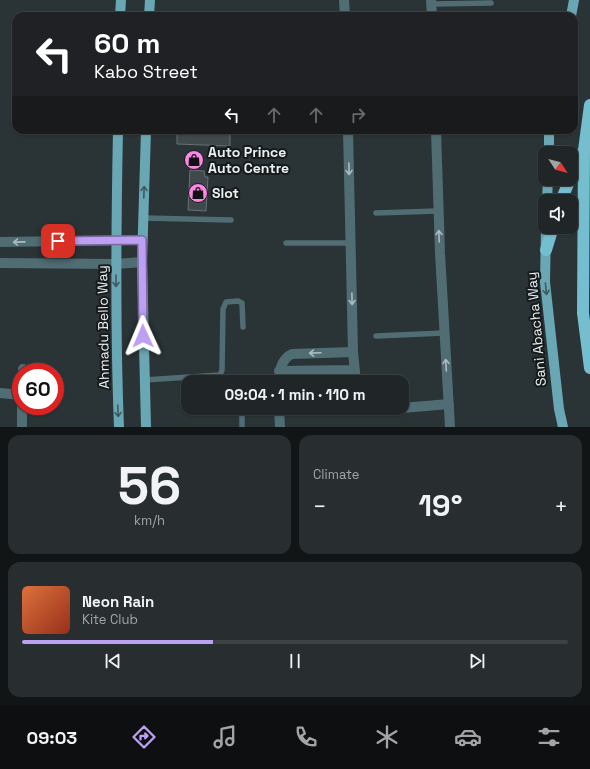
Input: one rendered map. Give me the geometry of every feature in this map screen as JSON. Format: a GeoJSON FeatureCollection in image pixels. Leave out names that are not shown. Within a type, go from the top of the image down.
{"type":"FeatureCollection","features":[{"type":"Feature","properties":{"kind":"highway"},"geometry":{"type":"LineString","coordinates":[[590,105],[584,150],[583,313],[590,368]]}},
{"type":"Feature","properties":{"kind":"highway"},"geometry":{"type":"LineString","coordinates":[[578,163],[584,150]]}},
{"type":"Feature","properties":{"kind":"highway"},"geometry":{"type":"LineString","coordinates":[[546,250],[551,234]]}},
{"type":"Feature","properties":{"kind":"main road"},"geometry":{"type":"LineString","coordinates":[[120,12],[121,0]]}},
{"type":"Feature","properties":{"kind":"main road"},"geometry":{"type":"LineString","coordinates":[[149,12],[150,0]]}},
{"type":"Feature","properties":{"kind":"main road"},"geometry":{"type":"LineString","coordinates":[[572,12],[574,0]]}},
{"type":"Feature","properties":{"kind":"main road","name":"Ahmadu Bello Way"},"geometry":{"type":"LineString","coordinates":[[118,134],[116,360],[119,427]]}},
{"type":"Feature","properties":{"kind":"main road"},"geometry":{"type":"LineString","coordinates":[[146,134],[142,262],[146,427]]}},
{"type":"Feature","properties":{"kind":"main road"},"geometry":{"type":"LineString","coordinates":[[548,146],[549,134]]}},
{"type":"Feature","properties":{"kind":"main road","name":"Sani Abacha Way"},"geometry":{"type":"LineString","coordinates":[[546,234],[545,282],[559,409],[563,427]]}},
{"type":"Feature","properties":{"kind":"street"},"geometry":{"type":"LineString","coordinates":[[344,0],[345,12]]}},
{"type":"Feature","properties":{"kind":"street"},"geometry":{"type":"LineString","coordinates":[[348,134],[355,375]]}},
{"type":"Feature","properties":{"kind":"street"},"geometry":{"type":"LineString","coordinates":[[436,134],[438,211],[450,427]]}},
{"type":"Feature","properties":{"kind":"street"},"geometry":{"type":"LineString","coordinates":[[0,242],[142,240]]}},
{"type":"Feature","properties":{"kind":"street"},"geometry":{"type":"LineString","coordinates":[[0,263],[116,264],[142,262]]}},
{"type":"Feature","properties":{"kind":"street"},"geometry":{"type":"LineString","coordinates":[[279,375],[279,371],[285,360],[292,354],[354,352]]}},
{"type":"Feature","properties":{"kind":"street"},"geometry":{"type":"LineString","coordinates":[[279,371],[354,370]]}},
{"type":"Feature","properties":{"kind":"street"},"geometry":{"type":"LineString","coordinates":[[0,393],[12,394]]}},
{"type":"Feature","properties":{"kind":"street"},"geometry":{"type":"LineString","coordinates":[[409,407],[449,404]]}},
{"type":"Feature","properties":{"kind":"street"},"geometry":{"type":"LineString","coordinates":[[22,415],[22,427]]}},
{"type":"Feature","properties":{"kind":"street"},"geometry":{"type":"LineString","coordinates":[[279,415],[280,427]]}},
{"type":"Feature","properties":{"kind":"lane"},"geometry":{"type":"LineString","coordinates":[[432,2],[491,3]]}},
{"type":"Feature","properties":{"kind":"lane"},"geometry":{"type":"LineString","coordinates":[[376,213],[438,211]]}},
{"type":"Feature","properties":{"kind":"lane"},"geometry":{"type":"LineString","coordinates":[[143,218],[231,220]]}},
{"type":"Feature","properties":{"kind":"lane"},"geometry":{"type":"LineString","coordinates":[[286,243],[351,243]]}},
{"type":"Feature","properties":{"kind":"lane"},"geometry":{"type":"LineString","coordinates":[[144,380],[220,375],[222,370],[223,309],[226,302],[238,301],[242,303],[243,327]]}},
{"type":"Feature","properties":{"kind":"lane"},"geometry":{"type":"LineString","coordinates":[[376,336],[444,333]]}},
{"type":"Feature","properties":{"kind":"lane"},"geometry":{"type":"LineString","coordinates":[[242,415],[242,427]]}},
{"type":"Feature","properties":{"kind":"building"},"geometry":{"type":"Polygon","coordinates":[[[177,134],[230,134],[230,146],[177,144],[177,134]]]}},
{"type":"Feature","properties":{"kind":"building","name":"Auto Prince Auto Centre"},"geometry":{"type":"Polygon","coordinates":[[[186,156],[201,156],[201,165],[186,165],[186,156]]]}},
{"type":"Feature","properties":{"kind":"building","name":"Slot"},"geometry":{"type":"Polygon","coordinates":[[[190,170],[204,171],[205,177],[208,177],[206,211],[188,210],[190,170]]]}},
{"type":"Feature","properties":{"kind":"place","name":"Auto Prince Auto Centre"},"geometry":{"type":"Point","coordinates":[194,160]}},
{"type":"Feature","properties":{"kind":"place","name":"Slot"},"geometry":{"type":"Point","coordinates":[198,193]}},
{"type":"Feature","properties":{"kind":"route"},"geometry":{"type":"LineString","coordinates":[[58,241],[142,240],[143,336]]}}]}
